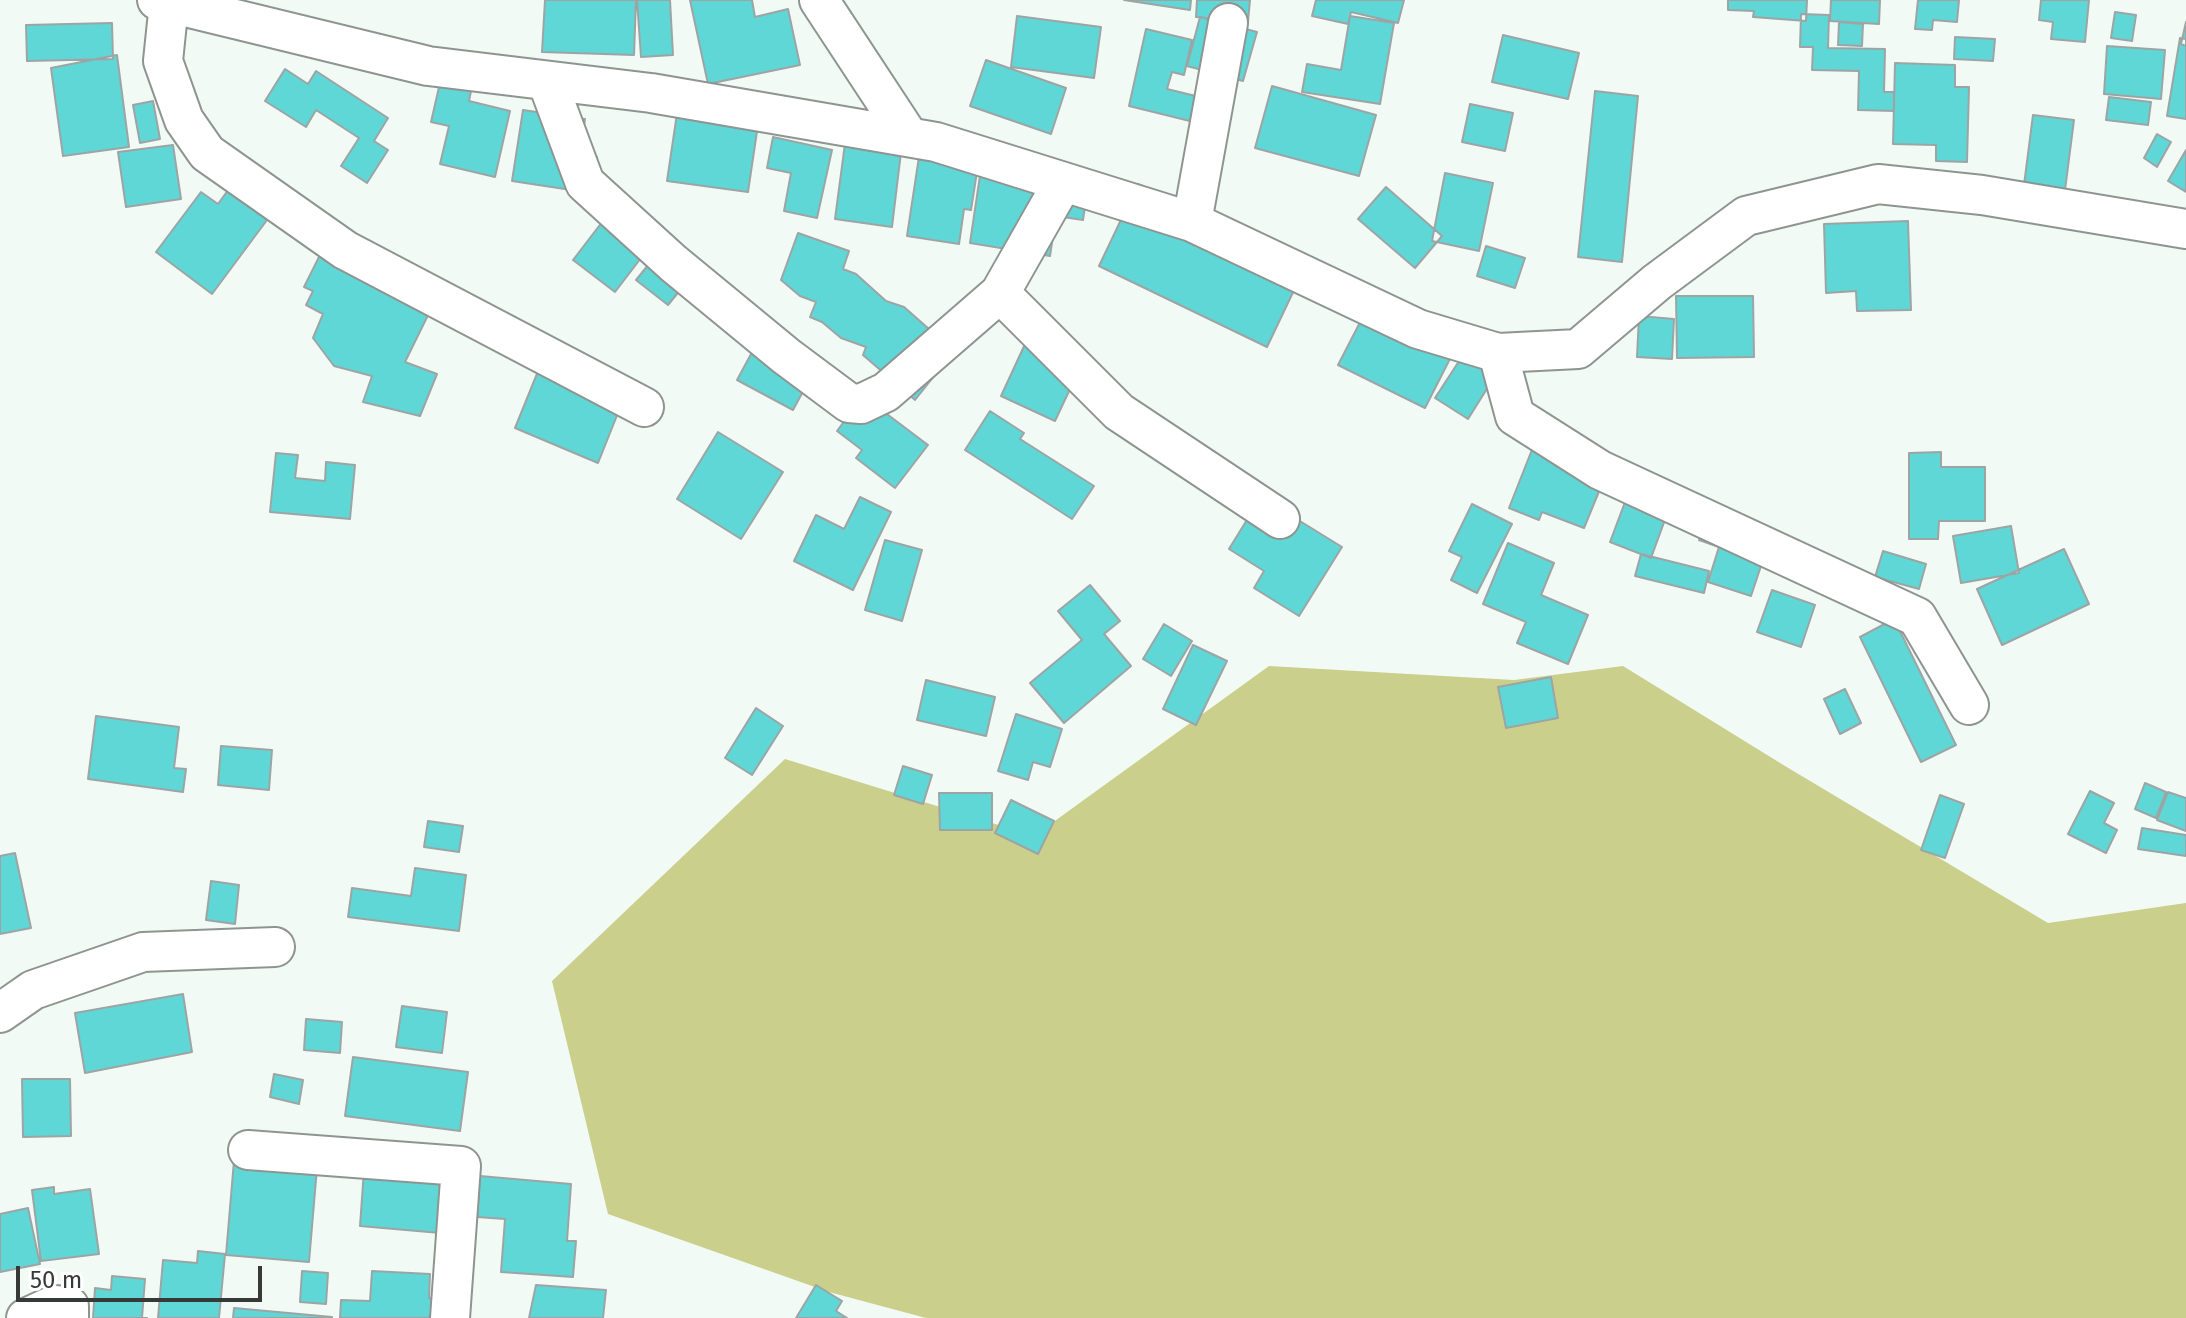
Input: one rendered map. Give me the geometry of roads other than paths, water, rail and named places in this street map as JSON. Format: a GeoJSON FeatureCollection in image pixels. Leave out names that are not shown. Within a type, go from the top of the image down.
{"type":"FeatureCollection","features":[{"type":"Feature","properties":{"kind":"street"},"geometry":{"type":"LineString","coordinates":[[819,0],[909,137]]}},
{"type":"Feature","properties":{"kind":"street"},"geometry":{"type":"LineString","coordinates":[[644,407],[345,250],[207,153],[184,120],[163,61],[163,2],[246,10],[428,66],[651,93],[936,142],[1192,222],[1418,329],[1498,353],[1578,349],[1657,282],[1746,216],[1878,184],[1982,195],[2186,229]]}},
{"type":"Feature","properties":{"kind":"street"},"geometry":{"type":"LineString","coordinates":[[1192,222],[1228,23]]}},
{"type":"Feature","properties":{"kind":"street"},"geometry":{"type":"LineString","coordinates":[[547,81],[585,183],[673,263],[786,356],[849,403],[861,404],[886,392],[1000,293],[1063,182]]}},
{"type":"Feature","properties":{"kind":"street"},"geometry":{"type":"LineString","coordinates":[[1000,293],[1119,412],[1280,519]]}},
{"type":"Feature","properties":{"kind":"street"},"geometry":{"type":"LineString","coordinates":[[1498,353],[1515,416],[1600,470],[1917,617],[1969,705]]}},
{"type":"Feature","properties":{"kind":"street"},"geometry":{"type":"LineString","coordinates":[[0,1013],[33,990],[143,952],[275,947]]}},
{"type":"Feature","properties":{"kind":"street"},"geometry":{"type":"LineString","coordinates":[[248,1150],[461,1166],[450,1318]]}},
{"type":"Feature","properties":{"kind":"street"},"geometry":{"type":"LineString","coordinates":[[26,1318],[54,1305],[69,1306],[69,1318]]}}]}
